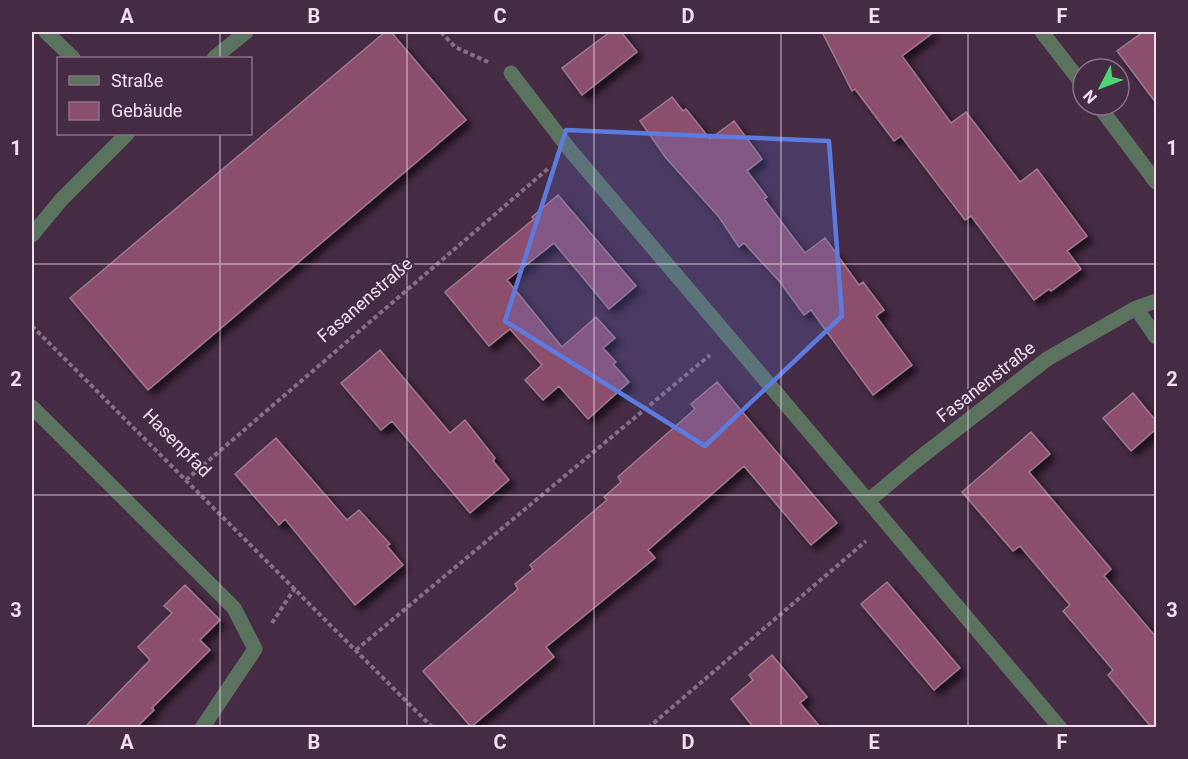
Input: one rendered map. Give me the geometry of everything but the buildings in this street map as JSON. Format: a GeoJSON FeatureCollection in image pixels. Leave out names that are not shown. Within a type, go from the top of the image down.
{"type":"FeatureCollection","features":[{"type":"Feature","properties":{"kind":"street"},"geometry":{"type":"LineString","coordinates":[[46,32],[72,57]]}},
{"type":"Feature","properties":{"kind":"street"},"geometry":{"type":"LineString","coordinates":[[215,57],[246,32]]}},
{"type":"Feature","properties":{"kind":"street"},"geometry":{"type":"LineString","coordinates":[[1042,32],[1071,69]]}},
{"type":"Feature","properties":{"kind":"street"},"geometry":{"type":"LineString","coordinates":[[511,73],[570,150],[1060,728]]}},
{"type":"Feature","properties":{"kind":"street"},"geometry":{"type":"LineString","coordinates":[[1107,117],[1156,182]]}},
{"type":"Feature","properties":{"kind":"street"},"geometry":{"type":"LineString","coordinates":[[32,235],[61,200],[126,135]]}},
{"type":"Feature","properties":{"kind":"street","name":"Fasanenstraße"},"geometry":{"type":"LineString","coordinates":[[868,501],[916,460],[1047,359],[1136,308],[1156,301]]}},
{"type":"Feature","properties":{"kind":"street"},"geometry":{"type":"LineString","coordinates":[[1136,308],[1156,337]]}},
{"type":"Feature","properties":{"kind":"street"},"geometry":{"type":"LineString","coordinates":[[32,407],[234,608],[255,649],[202,728]]}},
{"type":"Feature","properties":{"kind":"path"},"geometry":{"type":"LineString","coordinates":[[441,32],[455,47],[511,73]]}},
{"type":"Feature","properties":{"kind":"path","name":"Fasanenstraße"},"geometry":{"type":"LineString","coordinates":[[186,480],[570,150]]}},
{"type":"Feature","properties":{"kind":"path","name":"Hasenpfad"},"geometry":{"type":"LineString","coordinates":[[32,326],[433,728]]}},
{"type":"Feature","properties":{"kind":"path"},"geometry":{"type":"LineString","coordinates":[[356,650],[731,338]]}},
{"type":"Feature","properties":{"kind":"path"},"geometry":{"type":"LineString","coordinates":[[648,728],[888,524]]}},
{"type":"Feature","properties":{"kind":"path"},"geometry":{"type":"LineString","coordinates":[[255,649],[295,588]]}},
{"type":"Feature","properties":{"kind":"highlighted area"},"geometry":{"type":"Polygon","coordinates":[[[566,130],[829,141],[842,316],[705,446],[505,321],[566,130]]]}}]}
